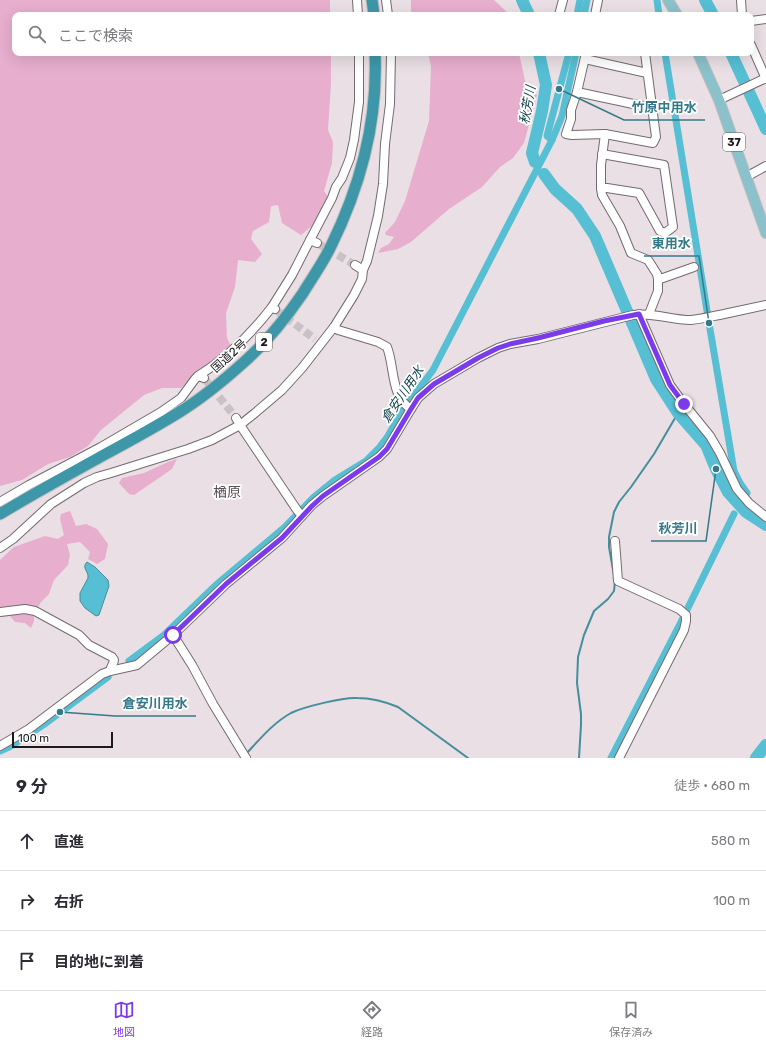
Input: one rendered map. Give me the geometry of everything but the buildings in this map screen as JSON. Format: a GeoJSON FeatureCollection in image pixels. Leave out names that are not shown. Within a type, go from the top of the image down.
{"type":"FeatureCollection","features":[{"type":"Feature","properties":{"kind":"highway"},"geometry":{"type":"LineString","coordinates":[[372,0],[374,12]]}},
{"type":"Feature","properties":{"kind":"highway","name":"国道2号"},"geometry":{"type":"LineString","coordinates":[[0,514],[44,487],[178,413],[211,390],[244,363],[268,338],[291,310],[330,248],[346,214],[360,176],[370,129],[375,95],[376,56]]}},
{"type":"Feature","properties":{"kind":"main road"},"geometry":{"type":"LineString","coordinates":[[668,0],[675,12]]}},
{"type":"Feature","properties":{"kind":"main road","name":"37"},"geometry":{"type":"LineString","coordinates":[[699,56],[719,100],[766,233]]}},
{"type":"Feature","properties":{"kind":"street"},"geometry":{"type":"LineString","coordinates":[[357,0],[358,12]]}},
{"type":"Feature","properties":{"kind":"street"},"geometry":{"type":"LineString","coordinates":[[386,0],[388,12]]}},
{"type":"Feature","properties":{"kind":"street"},"geometry":{"type":"LineString","coordinates":[[560,12],[563,0]]}},
{"type":"Feature","properties":{"kind":"street"},"geometry":{"type":"LineString","coordinates":[[596,12],[598,0]]}},
{"type":"Feature","properties":{"kind":"street"},"geometry":{"type":"LineString","coordinates":[[741,0],[742,12]]}},
{"type":"Feature","properties":{"kind":"street"},"geometry":{"type":"LineString","coordinates":[[754,21],[766,19]]}},
{"type":"Feature","properties":{"kind":"street"},"geometry":{"type":"LineString","coordinates":[[719,100],[766,78],[754,52]]}},
{"type":"Feature","properties":{"kind":"street"},"geometry":{"type":"LineString","coordinates":[[0,502],[101,447],[161,412],[181,398],[195,379],[201,377],[242,341],[274,308],[292,274],[314,241],[336,187],[342,178],[350,158],[359,102],[359,56]]}},
{"type":"Feature","properties":{"kind":"street"},"geometry":{"type":"LineString","coordinates":[[0,548],[13,539],[51,504],[97,477],[188,449],[212,440],[240,425],[282,390],[302,368],[318,342],[334,327],[362,279],[381,200],[385,144],[390,104],[391,56]]}},
{"type":"Feature","properties":{"kind":"street"},"geometry":{"type":"LineString","coordinates":[[645,56],[656,137],[653,143],[605,134],[566,134],[586,56],[647,73]]}},
{"type":"Feature","properties":{"kind":"street"},"geometry":{"type":"LineString","coordinates":[[577,92],[652,108]]}},
{"type":"Feature","properties":{"kind":"street"},"geometry":{"type":"LineString","coordinates":[[605,134],[601,165],[602,195],[620,226],[631,253],[648,260],[657,274],[658,291],[649,314]]}},
{"type":"Feature","properties":{"kind":"street"},"geometry":{"type":"LineString","coordinates":[[601,188],[639,193],[660,231],[665,233],[673,227],[664,165],[602,154]]}},
{"type":"Feature","properties":{"kind":"street"},"geometry":{"type":"LineString","coordinates":[[746,177],[766,166]]}},
{"type":"Feature","properties":{"kind":"street"},"geometry":{"type":"LineString","coordinates":[[355,265],[364,270]]}},
{"type":"Feature","properties":{"kind":"street"},"geometry":{"type":"LineString","coordinates":[[658,279],[694,267]]}},
{"type":"Feature","properties":{"kind":"street"},"geometry":{"type":"LineString","coordinates":[[0,746],[28,729],[102,674],[110,670],[137,665],[158,648],[226,584],[282,538],[300,513],[312,506],[323,496],[379,457],[387,449],[408,407],[434,384],[478,358],[498,348],[515,343],[636,314],[657,314],[678,319],[692,320],[766,305]]}},
{"type":"Feature","properties":{"kind":"street"},"geometry":{"type":"LineString","coordinates":[[636,314],[670,385],[710,436],[737,489],[749,503],[766,516]]}},
{"type":"Feature","properties":{"kind":"street"},"geometry":{"type":"LineString","coordinates":[[334,327],[338,330],[378,342],[387,347],[398,396],[408,407]]}},
{"type":"Feature","properties":{"kind":"street"},"geometry":{"type":"LineString","coordinates":[[236,418],[300,513]]}},
{"type":"Feature","properties":{"kind":"street"},"geometry":{"type":"LineString","coordinates":[[615,541],[618,581],[679,609],[686,615],[684,630],[618,758]]}},
{"type":"Feature","properties":{"kind":"street"},"geometry":{"type":"LineString","coordinates":[[0,612],[25,609],[36,612],[79,635],[89,645],[112,657],[114,662],[110,670]]}},
{"type":"Feature","properties":{"kind":"street"},"geometry":{"type":"LineString","coordinates":[[173,635],[245,756]]}},
{"type":"Feature","properties":{"kind":"shaded area"},"geometry":{"type":"Polygon","coordinates":[[[0,0],[330,0],[330,12],[12,12],[12,56],[331,56],[328,130],[333,142],[332,163],[324,191],[329,198],[312,226],[301,235],[282,223],[278,205],[271,206],[269,222],[253,231],[251,239],[262,254],[255,262],[238,260],[235,287],[226,313],[227,338],[232,348],[198,372],[181,388],[162,388],[144,395],[101,430],[88,446],[70,457],[48,464],[22,480],[0,486],[0,0]]]}},
{"type":"Feature","properties":{"kind":"shaded area"},"geometry":{"type":"Polygon","coordinates":[[[411,0],[494,0],[507,12],[412,12],[411,0]]]}},
{"type":"Feature","properties":{"kind":"shaded area"},"geometry":{"type":"Polygon","coordinates":[[[429,56],[520,56],[525,81],[537,95],[524,143],[513,158],[500,167],[482,187],[449,209],[411,242],[398,249],[378,253],[381,248],[389,244],[394,237],[386,235],[385,233],[395,222],[405,201],[429,121],[431,66],[429,56]]]}},
{"type":"Feature","properties":{"kind":"shaded area"},"geometry":{"type":"Polygon","coordinates":[[[177,459],[172,469],[134,495],[129,494],[119,483],[122,478],[144,473],[177,459]]]}},
{"type":"Feature","properties":{"kind":"shaded area"},"geometry":{"type":"Polygon","coordinates":[[[70,511],[76,526],[86,524],[97,529],[108,544],[105,559],[97,564],[88,559],[90,552],[80,542],[67,544],[70,555],[68,565],[54,580],[49,594],[41,602],[34,614],[34,621],[31,628],[25,623],[15,622],[10,616],[0,617],[0,560],[14,547],[45,536],[58,539],[64,535],[60,519],[61,514],[70,511]]]}},
{"type":"Feature","properties":{"kind":"water"},"geometry":{"type":"Polygon","coordinates":[[[87,562],[95,567],[108,580],[109,586],[99,615],[96,616],[85,608],[80,601],[80,593],[88,578],[85,568],[85,564],[87,562]]]}},
{"type":"Feature","properties":{"kind":"waterway","name":"秋芳川"},"geometry":{"type":"LineString","coordinates":[[522,0],[528,12]]}},
{"type":"Feature","properties":{"kind":"waterway"},"geometry":{"type":"LineString","coordinates":[[578,12],[580,0]]}},
{"type":"Feature","properties":{"kind":"waterway","name":"倉安川用水"},"geometry":{"type":"LineString","coordinates":[[585,12],[587,0]]}},
{"type":"Feature","properties":{"kind":"waterway"},"geometry":{"type":"LineString","coordinates":[[657,0],[659,12]]}},
{"type":"Feature","properties":{"kind":"waterway"},"geometry":{"type":"LineString","coordinates":[[705,0],[711,12]]}},
{"type":"Feature","properties":{"kind":"waterway","name":"秋芳川"},"geometry":{"type":"LineString","coordinates":[[535,162],[532,153],[542,111],[546,85],[540,56]]}},
{"type":"Feature","properties":{"kind":"waterway"},"geometry":{"type":"LineString","coordinates":[[552,140],[547,136],[568,56]]}},
{"type":"Feature","properties":{"kind":"waterway","name":"倉安川用水"},"geometry":{"type":"LineString","coordinates":[[129,661],[164,635],[216,585],[285,527],[314,497],[335,480],[366,461],[388,436],[401,413],[433,370],[552,140],[562,116],[575,56]]}},
{"type":"Feature","properties":{"kind":"waterway"},"geometry":{"type":"LineString","coordinates":[[665,56],[734,471],[747,493],[745,496]]}},
{"type":"Feature","properties":{"kind":"waterway"},"geometry":{"type":"LineString","coordinates":[[732,56],[766,129]]}},
{"type":"Feature","properties":{"kind":"waterway","name":"秋芳川"},"geometry":{"type":"LineString","coordinates":[[544,174],[555,189],[577,209],[595,236],[656,379],[678,413],[706,445],[728,492],[746,512],[766,525]]}},
{"type":"Feature","properties":{"kind":"waterway"},"geometry":{"type":"LineString","coordinates":[[614,575],[609,547],[609,537],[614,512],[619,502],[654,454],[678,413]]}},
{"type":"Feature","properties":{"kind":"waterway"},"geometry":{"type":"LineString","coordinates":[[611,758],[680,624],[734,514]]}},
{"type":"Feature","properties":{"kind":"waterway"},"geometry":{"type":"LineString","coordinates":[[579,758],[581,714],[577,683],[578,657],[584,635],[594,611],[608,599],[614,591],[615,581]]}},
{"type":"Feature","properties":{"kind":"waterway","name":"倉安川用水"},"geometry":{"type":"LineString","coordinates":[[0,751],[11,746],[46,723],[108,677]]}},
{"type":"Feature","properties":{"kind":"waterway"},"geometry":{"type":"LineString","coordinates":[[246,754],[273,726],[291,713],[324,703],[357,698],[388,703],[398,707],[468,758]]}},
{"type":"Feature","properties":{"kind":"waterway","name":"秋芳川"},"geometry":{"type":"LineString","coordinates":[[756,758],[766,745]]}},
{"type":"Feature","properties":{"kind":"tunnel"},"geometry":{"type":"LineString","coordinates":[[317,243],[355,265]]}},
{"type":"Feature","properties":{"kind":"tunnel"},"geometry":{"type":"LineString","coordinates":[[276,310],[315,339]]}},
{"type":"Feature","properties":{"kind":"tunnel"},"geometry":{"type":"LineString","coordinates":[[204,378],[236,418]]}},
{"type":"Feature","properties":{"kind":"place","name":"竹原中用水"},"geometry":{"type":"Point","coordinates":[559,89]}},
{"type":"Feature","properties":{"kind":"place","name":"東用水"},"geometry":{"type":"Point","coordinates":[709,323]}},
{"type":"Feature","properties":{"kind":"place","name":"秋芳川"},"geometry":{"type":"Point","coordinates":[716,469]}},
{"type":"Feature","properties":{"kind":"place","name":"倉安川用水"},"geometry":{"type":"Point","coordinates":[60,712]}},
{"type":"Feature","properties":{"kind":"district","name":"楢原"},"geometry":{"type":"Point","coordinates":[227,492]}},
{"type":"Feature","properties":{"kind":"route"},"geometry":{"type":"LineString","coordinates":[[173,635],[226,584],[282,538],[323,496],[379,457],[387,449],[418,398],[434,384],[498,348],[633,314],[639,314],[670,385],[684,404]]}}]}
